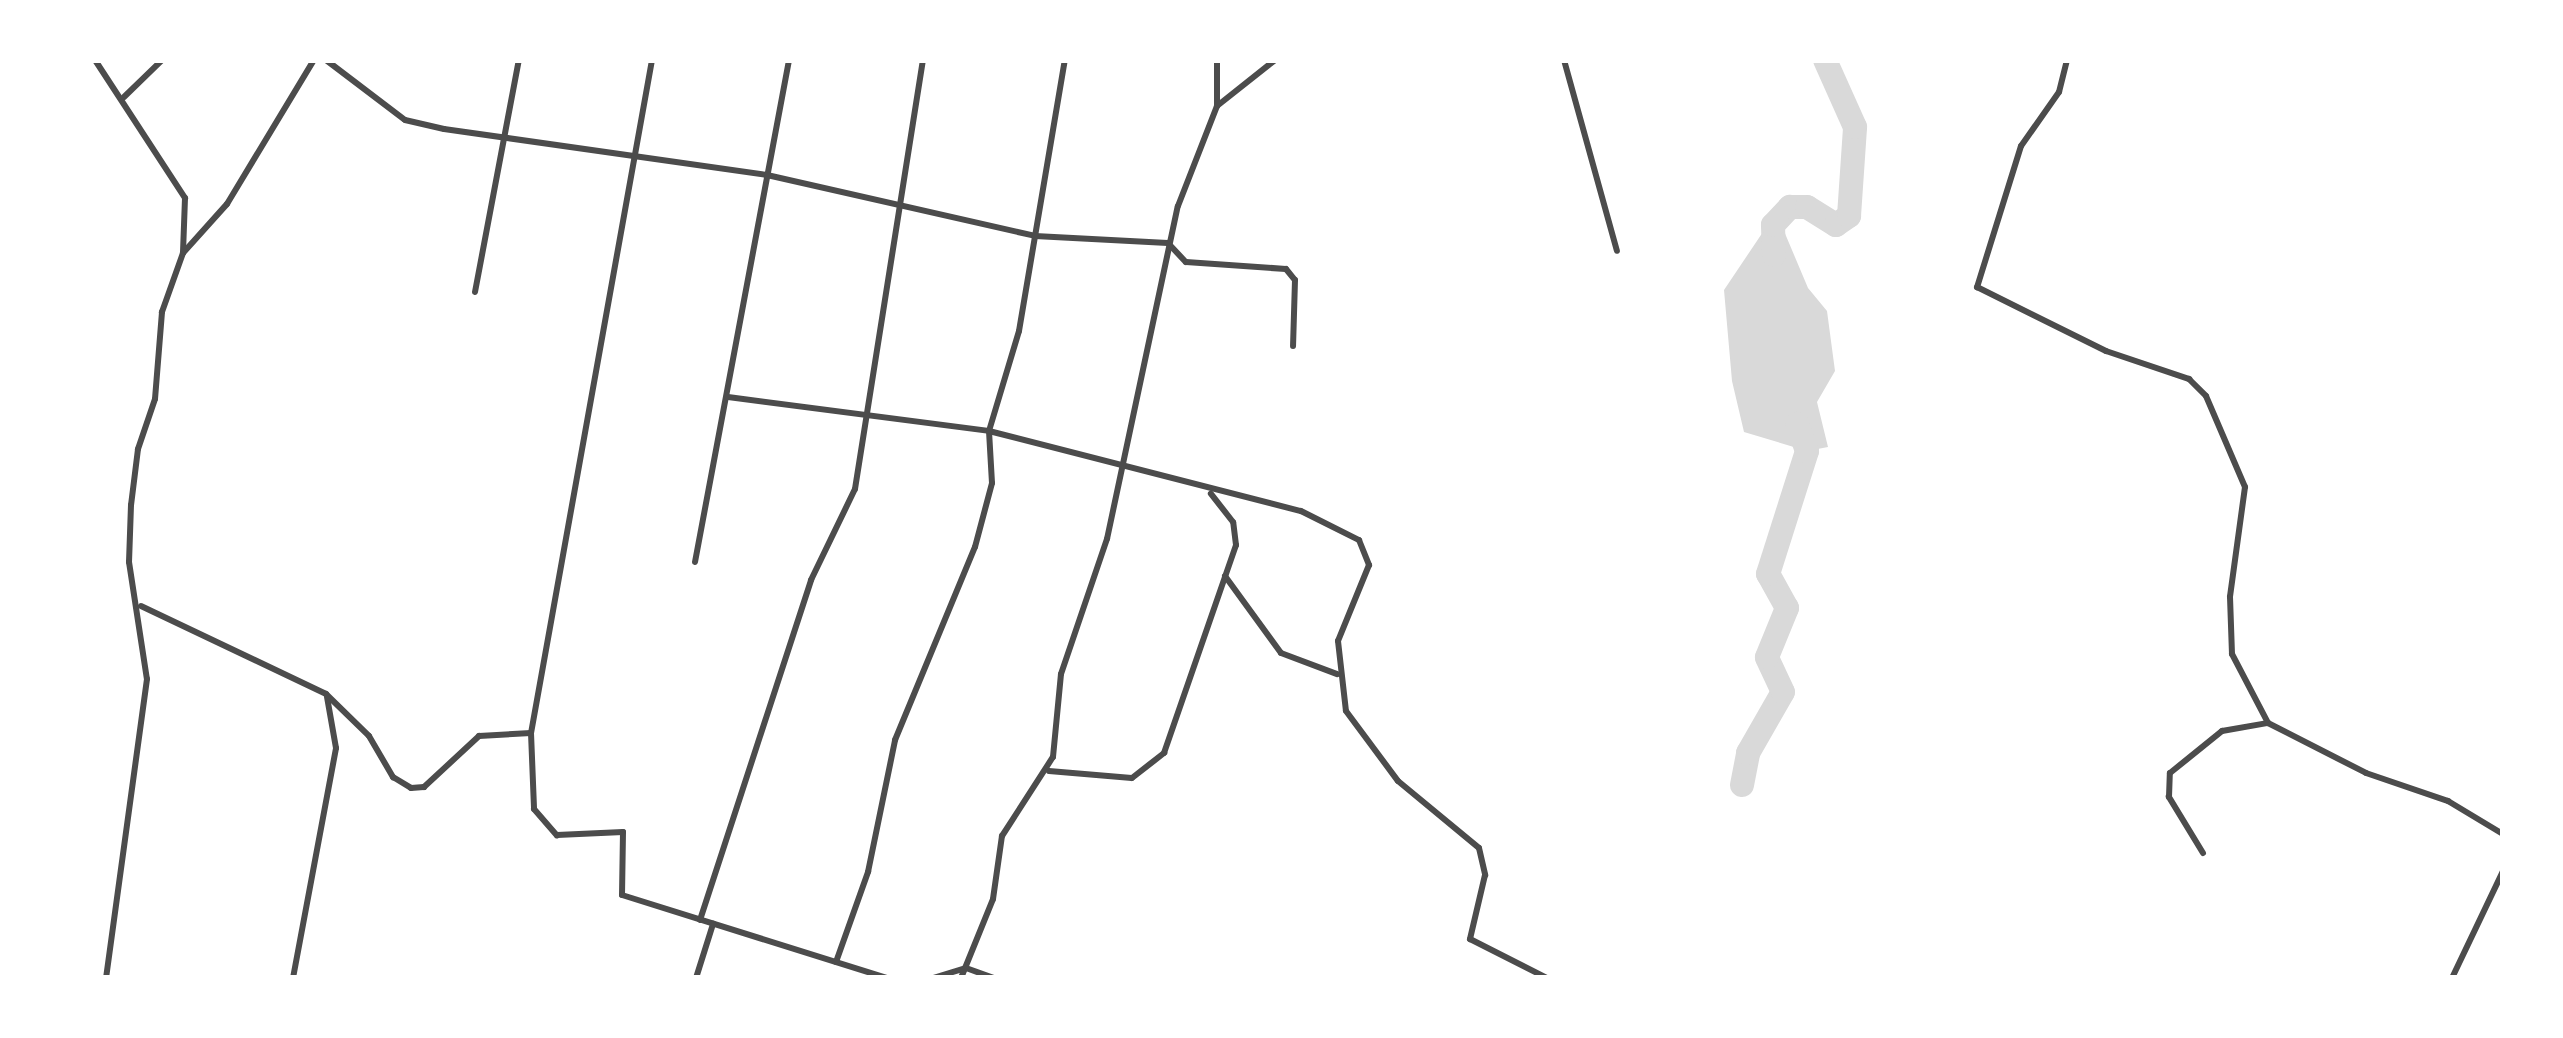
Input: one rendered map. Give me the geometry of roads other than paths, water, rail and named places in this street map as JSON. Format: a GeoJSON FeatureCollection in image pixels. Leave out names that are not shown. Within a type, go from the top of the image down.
{"type":"FeatureCollection","features":[{"type":"Feature","properties":{"kind":"street"},"geometry":{"type":"LineString","coordinates":[[95,60],[178,178],[183,253]]}},
{"type":"Feature","properties":{"kind":"street"},"geometry":{"type":"LineString","coordinates":[[124,97],[162,60]]}},
{"type":"Feature","properties":{"kind":"street"},"geometry":{"type":"LineString","coordinates":[[106,978],[143,729],[140,605],[129,562],[135,467],[155,398],[162,312],[183,253],[227,204],[314,60]]}},
{"type":"Feature","properties":{"kind":"street"},"geometry":{"type":"LineString","coordinates":[[326,60],[405,119],[634,162],[766,175],[898,199],[1035,236],[1168,243],[1186,262],[1293,272],[1293,346]]}},
{"type":"Feature","properties":{"kind":"street"},"geometry":{"type":"LineString","coordinates":[[475,292],[519,60]]}},
{"type":"Feature","properties":{"kind":"street"},"geometry":{"type":"LineString","coordinates":[[652,60],[532,733],[534,809],[544,828],[557,835],[622,832],[622,895],[887,978]]}},
{"type":"Feature","properties":{"kind":"street"},"geometry":{"type":"LineString","coordinates":[[695,562],[790,60]]}},
{"type":"Feature","properties":{"kind":"street"},"geometry":{"type":"LineString","coordinates":[[700,920],[811,580],[847,514],[922,60]]}},
{"type":"Feature","properties":{"kind":"street"},"geometry":{"type":"LineString","coordinates":[[836,962],[868,872],[896,740],[976,547],[996,459],[989,431],[1035,236],[1065,60]]}},
{"type":"Feature","properties":{"kind":"street"},"geometry":{"type":"LineString","coordinates":[[961,978],[993,899],[1002,836],[1049,770],[1061,674],[1107,539],[1168,243],[1217,106],[1217,60]]}},
{"type":"Feature","properties":{"kind":"street"},"geometry":{"type":"LineString","coordinates":[[1217,106],[1275,60]]}},
{"type":"Feature","properties":{"kind":"street"},"geometry":{"type":"LineString","coordinates":[[1564,60],[1617,251]]}},
{"type":"Feature","properties":{"kind":"street"},"geometry":{"type":"LineString","coordinates":[[2067,60],[2059,92],[2021,146],[1977,287],[2106,351],[2188,379],[2206,396],[2246,487],[2230,597],[2232,654],[2268,723],[2366,773],[2448,801],[2503,835]]}},
{"type":"Feature","properties":{"kind":"street"},"geometry":{"type":"LineString","coordinates":[[728,397],[989,431],[1301,511],[1360,539],[1369,565],[1343,615],[1337,674],[1364,744],[1479,848],[1485,874],[1470,939],[1547,978]]}},
{"type":"Feature","properties":{"kind":"street"},"geometry":{"type":"LineString","coordinates":[[1049,770],[1108,779],[1150,771],[1164,753],[1237,532],[1209,491]]}},
{"type":"Feature","properties":{"kind":"street"},"geometry":{"type":"LineString","coordinates":[[1225,576],[1281,653],[1337,674]]}},
{"type":"Feature","properties":{"kind":"street"},"geometry":{"type":"LineString","coordinates":[[140,605],[326,694],[411,788],[424,787],[479,736],[532,733]]}},
{"type":"Feature","properties":{"kind":"street"},"geometry":{"type":"LineString","coordinates":[[293,978],[335,748],[326,694]]}},
{"type":"Feature","properties":{"kind":"street"},"geometry":{"type":"LineString","coordinates":[[2204,853],[2168,797],[2170,773],[2189,749],[2222,731],[2268,723]]}},
{"type":"Feature","properties":{"kind":"street"},"geometry":{"type":"LineString","coordinates":[[2452,978],[2503,871]]}},
{"type":"Feature","properties":{"kind":"street"},"geometry":{"type":"LineString","coordinates":[[696,978],[713,924]]}},
{"type":"Feature","properties":{"kind":"street"},"geometry":{"type":"LineString","coordinates":[[933,978],[966,968],[992,978]]}},
{"type":"Feature","properties":{"kind":"waterway"},"geometry":{"type":"LineString","coordinates":[[1774,255],[1773,225],[1790,207],[1807,207],[1836,225],[1849,216],[1855,127],[1825,60]]}},
{"type":"Feature","properties":{"kind":"waterway"},"geometry":{"type":"LineString","coordinates":[[1742,785],[1748,753],[1783,692],[1767,657],[1787,608],[1768,574],[1807,451],[1797,424]]}}]}
